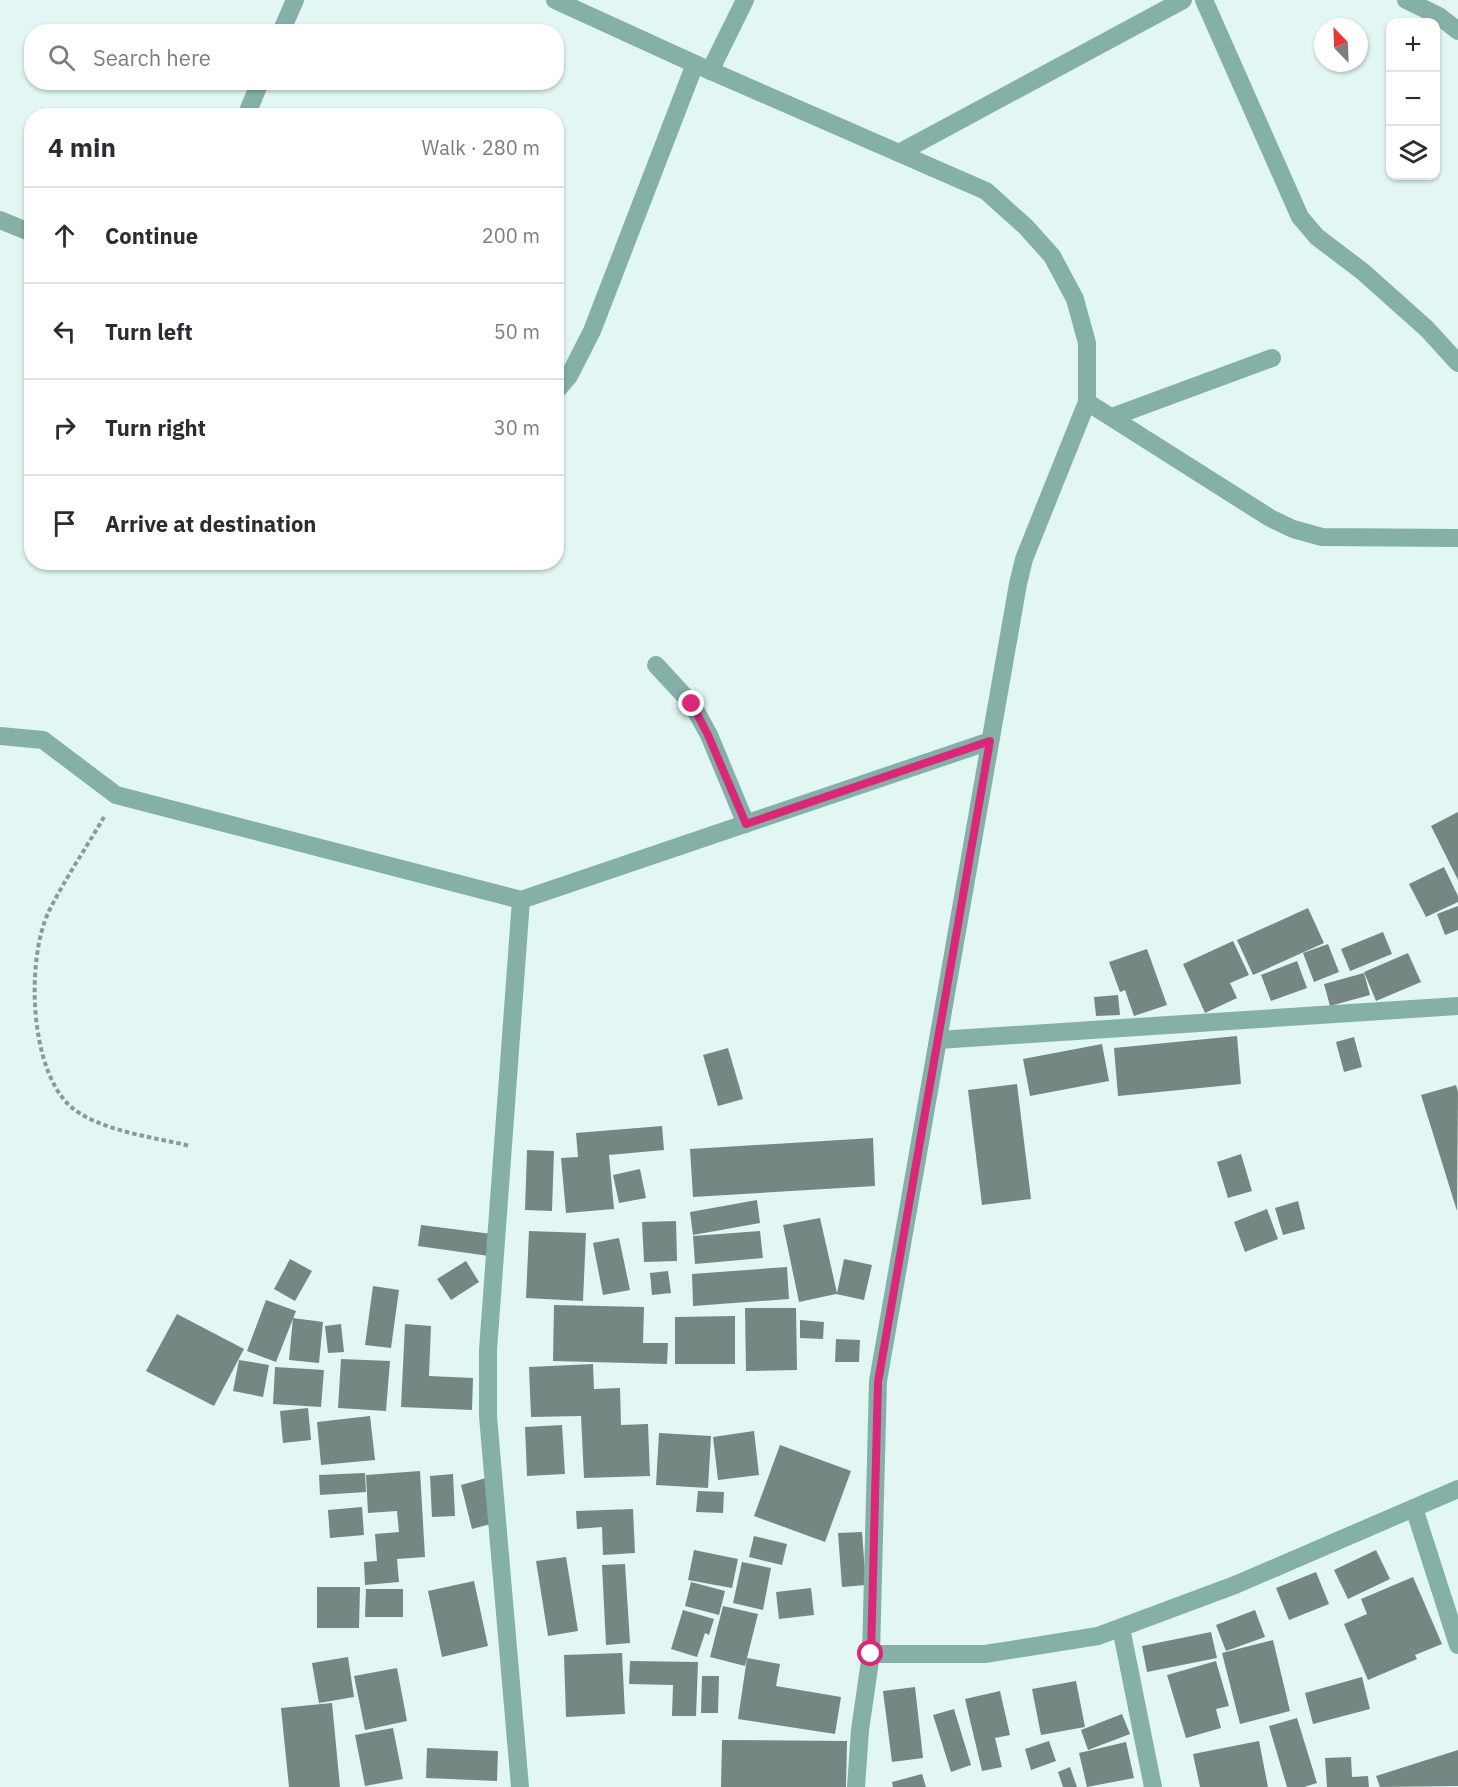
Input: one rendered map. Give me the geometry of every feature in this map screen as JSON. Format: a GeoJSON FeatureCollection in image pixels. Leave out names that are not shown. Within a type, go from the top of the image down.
{"type":"FeatureCollection","features":[{"type":"Feature","properties":{"kind":"street"},"geometry":{"type":"LineString","coordinates":[[284,24],[295,0]]}},
{"type":"Feature","properties":{"kind":"street"},"geometry":{"type":"LineString","coordinates":[[555,0],[703,68],[986,191],[1026,227],[1053,256],[1075,299],[1087,343],[1086,402],[1024,559],[878,1382],[871,1654],[860,1730],[855,1787]]}},
{"type":"Feature","properties":{"kind":"street"},"geometry":{"type":"LineString","coordinates":[[564,382],[592,331],[703,68],[745,0]]}},
{"type":"Feature","properties":{"kind":"street"},"geometry":{"type":"LineString","coordinates":[[899,153],[1183,0]]}},
{"type":"Feature","properties":{"kind":"street"},"geometry":{"type":"LineString","coordinates":[[1204,0],[1300,217],[1317,237],[1362,271],[1427,329],[1458,363]]}},
{"type":"Feature","properties":{"kind":"street"},"geometry":{"type":"LineString","coordinates":[[1406,0],[1439,16],[1458,31]]}},
{"type":"Feature","properties":{"kind":"street"},"geometry":{"type":"LineString","coordinates":[[249,108],[257,90]]}},
{"type":"Feature","properties":{"kind":"street"},"geometry":{"type":"LineString","coordinates":[[0,220],[24,230]]}},
{"type":"Feature","properties":{"kind":"street"},"geometry":{"type":"LineString","coordinates":[[1112,417],[1272,358]]}},
{"type":"Feature","properties":{"kind":"street"},"geometry":{"type":"LineString","coordinates":[[1086,402],[1270,518],[1293,529],[1322,537],[1458,538]]}},
{"type":"Feature","properties":{"kind":"street"},"geometry":{"type":"LineString","coordinates":[[656,665],[692,704],[708,735],[746,824]]}},
{"type":"Feature","properties":{"kind":"street"},"geometry":{"type":"LineString","coordinates":[[0,736],[43,740],[116,795],[521,900],[990,741]]}},
{"type":"Feature","properties":{"kind":"street"},"geometry":{"type":"LineString","coordinates":[[520,1787],[488,1416],[488,1350],[521,900]]}},
{"type":"Feature","properties":{"kind":"street"},"geometry":{"type":"LineString","coordinates":[[938,1040],[1458,1006]]}},
{"type":"Feature","properties":{"kind":"street"},"geometry":{"type":"LineString","coordinates":[[871,1654],[985,1654],[1098,1636],[1235,1585],[1458,1489]]}},
{"type":"Feature","properties":{"kind":"street"},"geometry":{"type":"LineString","coordinates":[[1414,1508],[1458,1645]]}},
{"type":"Feature","properties":{"kind":"street"},"geometry":{"type":"LineString","coordinates":[[1121,1628],[1153,1787]]}},
{"type":"Feature","properties":{"kind":"path"},"geometry":{"type":"LineString","coordinates":[[116,795],[48,912],[38,942],[35,984],[36,1030],[50,1078],[70,1106],[101,1124],[190,1146]]}},
{"type":"Feature","properties":{"kind":"building"},"geometry":{"type":"Polygon","coordinates":[[[1458,812],[1458,880],[1431,826],[1458,812]]]}},
{"type":"Feature","properties":{"kind":"building"},"geometry":{"type":"Polygon","coordinates":[[[1444,867],[1458,896],[1458,902],[1426,917],[1409,884],[1444,867]]]}},
{"type":"Feature","properties":{"kind":"building"},"geometry":{"type":"Polygon","coordinates":[[[1458,906],[1458,930],[1445,935],[1437,914],[1458,906]]]}},
{"type":"Feature","properties":{"kind":"building"},"geometry":{"type":"Polygon","coordinates":[[[1308,908],[1324,943],[1253,975],[1237,940],[1308,908]]]}},
{"type":"Feature","properties":{"kind":"building"},"geometry":{"type":"Polygon","coordinates":[[[1383,932],[1392,954],[1350,971],[1341,949],[1383,932]]]}},
{"type":"Feature","properties":{"kind":"building"},"geometry":{"type":"Polygon","coordinates":[[[1233,941],[1249,975],[1230,983],[1237,998],[1205,1013],[1183,964],[1233,941]]]}},
{"type":"Feature","properties":{"kind":"building"},"geometry":{"type":"Polygon","coordinates":[[[1328,944],[1339,972],[1314,982],[1303,953],[1328,944]]]}},
{"type":"Feature","properties":{"kind":"building"},"geometry":{"type":"Polygon","coordinates":[[[1147,949],[1167,1005],[1134,1016],[1125,990],[1120,992],[1109,962],[1147,949]]]}},
{"type":"Feature","properties":{"kind":"building"},"geometry":{"type":"Polygon","coordinates":[[[1408,953],[1421,982],[1376,1001],[1364,972],[1408,953]]]}},
{"type":"Feature","properties":{"kind":"building"},"geometry":{"type":"Polygon","coordinates":[[[1297,961],[1307,988],[1271,1001],[1261,975],[1297,961]]]}},
{"type":"Feature","properties":{"kind":"building"},"geometry":{"type":"Polygon","coordinates":[[[1364,973],[1370,995],[1330,1006],[1324,984],[1364,973]]]}},
{"type":"Feature","properties":{"kind":"building"},"geometry":{"type":"Polygon","coordinates":[[[1118,995],[1120,1015],[1096,1016],[1094,997],[1118,995]]]}},
{"type":"Feature","properties":{"kind":"building"},"geometry":{"type":"Polygon","coordinates":[[[1237,1036],[1241,1084],[1118,1096],[1114,1048],[1237,1036]]]}},
{"type":"Feature","properties":{"kind":"building"},"geometry":{"type":"Polygon","coordinates":[[[1354,1037],[1362,1067],[1344,1072],[1336,1042],[1354,1037]]]}},
{"type":"Feature","properties":{"kind":"building"},"geometry":{"type":"Polygon","coordinates":[[[1102,1044],[1109,1081],[1030,1096],[1023,1059],[1102,1044]]]}},
{"type":"Feature","properties":{"kind":"building"},"geometry":{"type":"Polygon","coordinates":[[[728,1048],[743,1099],[718,1106],[703,1055],[728,1048]]]}},
{"type":"Feature","properties":{"kind":"building"},"geometry":{"type":"Polygon","coordinates":[[[1017,1084],[1031,1199],[982,1205],[968,1090],[1017,1084]]]}},
{"type":"Feature","properties":{"kind":"building"},"geometry":{"type":"Polygon","coordinates":[[[1456,1085],[1458,1092],[1457,1211],[1421,1095],[1456,1085]]]}},
{"type":"Feature","properties":{"kind":"building"},"geometry":{"type":"Polygon","coordinates":[[[662,1126],[664,1150],[609,1155],[614,1209],[566,1213],[561,1158],[578,1157],[576,1133],[662,1126]]]}},
{"type":"Feature","properties":{"kind":"building"},"geometry":{"type":"Polygon","coordinates":[[[873,1138],[875,1186],[693,1197],[690,1149],[873,1138]]]}},
{"type":"Feature","properties":{"kind":"building"},"geometry":{"type":"Polygon","coordinates":[[[527,1150],[554,1151],[552,1211],[525,1210],[527,1150]]]}},
{"type":"Feature","properties":{"kind":"building"},"geometry":{"type":"Polygon","coordinates":[[[1241,1154],[1252,1191],[1228,1198],[1217,1162],[1241,1154]]]}},
{"type":"Feature","properties":{"kind":"building"},"geometry":{"type":"Polygon","coordinates":[[[640,1169],[646,1198],[619,1203],[613,1175],[640,1169]]]}},
{"type":"Feature","properties":{"kind":"building"},"geometry":{"type":"Polygon","coordinates":[[[757,1200],[760,1223],[693,1235],[690,1212],[757,1200]]]}},
{"type":"Feature","properties":{"kind":"building"},"geometry":{"type":"Polygon","coordinates":[[[1298,1201],[1305,1229],[1283,1235],[1275,1208],[1298,1201]]]}},
{"type":"Feature","properties":{"kind":"building"},"geometry":{"type":"Polygon","coordinates":[[[1267,1209],[1278,1239],[1245,1252],[1234,1222],[1267,1209]]]}},
{"type":"Feature","properties":{"kind":"building"},"geometry":{"type":"Polygon","coordinates":[[[820,1218],[837,1293],[844,1259],[872,1265],[864,1300],[836,1294],[799,1302],[783,1225],[820,1218]]]}},
{"type":"Feature","properties":{"kind":"building"},"geometry":{"type":"Polygon","coordinates":[[[676,1221],[677,1261],[644,1262],[642,1222],[676,1221]]]}},
{"type":"Feature","properties":{"kind":"building"},"geometry":{"type":"Polygon","coordinates":[[[421,1225],[492,1234],[489,1256],[418,1246],[421,1225]]]}},
{"type":"Feature","properties":{"kind":"building"},"geometry":{"type":"Polygon","coordinates":[[[529,1231],[586,1233],[583,1301],[526,1298],[529,1231]]]}},
{"type":"Feature","properties":{"kind":"building"},"geometry":{"type":"Polygon","coordinates":[[[760,1231],[763,1258],[695,1264],[693,1236],[760,1231]]]}},
{"type":"Feature","properties":{"kind":"building"},"geometry":{"type":"Polygon","coordinates":[[[619,1238],[630,1290],[603,1295],[593,1243],[619,1238]]]}},
{"type":"Feature","properties":{"kind":"building"},"geometry":{"type":"Polygon","coordinates":[[[290,1259],[312,1271],[295,1301],[274,1289],[290,1259]]]}},
{"type":"Feature","properties":{"kind":"building"},"geometry":{"type":"Polygon","coordinates":[[[466,1261],[479,1282],[451,1300],[437,1279],[466,1261]]]}},
{"type":"Feature","properties":{"kind":"building"},"geometry":{"type":"Polygon","coordinates":[[[787,1267],[789,1299],[693,1306],[692,1274],[787,1267]]]}},
{"type":"Feature","properties":{"kind":"building"},"geometry":{"type":"Polygon","coordinates":[[[668,1271],[671,1293],[652,1295],[650,1273],[668,1271]]]}},
{"type":"Feature","properties":{"kind":"building"},"geometry":{"type":"Polygon","coordinates":[[[373,1286],[399,1290],[391,1348],[365,1345],[373,1286]]]}},
{"type":"Feature","properties":{"kind":"building"},"geometry":{"type":"Polygon","coordinates":[[[266,1300],[296,1311],[276,1362],[247,1351],[266,1300]]]}},
{"type":"Feature","properties":{"kind":"building"},"geometry":{"type":"Polygon","coordinates":[[[554,1305],[644,1307],[643,1343],[668,1343],[667,1364],[553,1361],[554,1305]]]}},
{"type":"Feature","properties":{"kind":"building"},"geometry":{"type":"Polygon","coordinates":[[[745,1308],[796,1308],[797,1370],[746,1371],[745,1308]]]}},
{"type":"Feature","properties":{"kind":"building"},"geometry":{"type":"Polygon","coordinates":[[[177,1314],[244,1349],[214,1406],[146,1371],[177,1314]]]}},
{"type":"Feature","properties":{"kind":"building"},"geometry":{"type":"Polygon","coordinates":[[[735,1316],[735,1364],[675,1364],[675,1317],[735,1316]]]}},
{"type":"Feature","properties":{"kind":"building"},"geometry":{"type":"Polygon","coordinates":[[[293,1318],[323,1322],[319,1363],[289,1360],[293,1318]]]}},
{"type":"Feature","properties":{"kind":"building"},"geometry":{"type":"Polygon","coordinates":[[[800,1320],[824,1322],[823,1339],[800,1338],[800,1320]]]}},
{"type":"Feature","properties":{"kind":"building"},"geometry":{"type":"Polygon","coordinates":[[[341,1324],[344,1352],[328,1353],[325,1326],[341,1324]]]}},
{"type":"Feature","properties":{"kind":"building"},"geometry":{"type":"Polygon","coordinates":[[[405,1324],[431,1326],[429,1376],[473,1378],[472,1410],[401,1407],[405,1324]]]}},
{"type":"Feature","properties":{"kind":"building"},"geometry":{"type":"Polygon","coordinates":[[[836,1339],[860,1340],[859,1362],[835,1362],[836,1339]]]}},
{"type":"Feature","properties":{"kind":"building"},"geometry":{"type":"Polygon","coordinates":[[[341,1359],[390,1361],[386,1411],[338,1408],[341,1359]]]}},
{"type":"Feature","properties":{"kind":"building"},"geometry":{"type":"Polygon","coordinates":[[[239,1360],[269,1365],[263,1397],[233,1391],[239,1360]]]}},
{"type":"Feature","properties":{"kind":"building"},"geometry":{"type":"Polygon","coordinates":[[[593,1364],[594,1389],[620,1388],[621,1425],[648,1424],[650,1476],[584,1478],[581,1416],[531,1417],[529,1367],[593,1364]]]}},
{"type":"Feature","properties":{"kind":"building"},"geometry":{"type":"Polygon","coordinates":[[[275,1367],[324,1370],[321,1407],[273,1404],[275,1367]]]}},
{"type":"Feature","properties":{"kind":"building"},"geometry":{"type":"Polygon","coordinates":[[[308,1408],[311,1440],[283,1443],[280,1411],[308,1408]]]}},
{"type":"Feature","properties":{"kind":"building"},"geometry":{"type":"Polygon","coordinates":[[[370,1416],[375,1460],[321,1465],[317,1422],[370,1416]]]}},
{"type":"Feature","properties":{"kind":"building"},"geometry":{"type":"Polygon","coordinates":[[[562,1425],[565,1474],[527,1476],[525,1427],[562,1425]]]}},
{"type":"Feature","properties":{"kind":"building"},"geometry":{"type":"Polygon","coordinates":[[[754,1431],[759,1475],[718,1480],[713,1437],[754,1431]]]}},
{"type":"Feature","properties":{"kind":"building"},"geometry":{"type":"Polygon","coordinates":[[[659,1433],[711,1436],[708,1488],[656,1485],[659,1433]]]}},
{"type":"Feature","properties":{"kind":"building"},"geometry":{"type":"Polygon","coordinates":[[[780,1445],[851,1471],[825,1542],[754,1516],[780,1445]]]}},
{"type":"Feature","properties":{"kind":"building"},"geometry":{"type":"Polygon","coordinates":[[[420,1471],[425,1557],[397,1559],[399,1582],[365,1585],[364,1562],[377,1561],[375,1534],[399,1532],[397,1511],[368,1513],[366,1475],[420,1471]]]}},
{"type":"Feature","properties":{"kind":"building"},"geometry":{"type":"Polygon","coordinates":[[[365,1473],[366,1492],[320,1495],[319,1475],[365,1473]]]}},
{"type":"Feature","properties":{"kind":"building"},"geometry":{"type":"Polygon","coordinates":[[[453,1474],[455,1516],[432,1517],[430,1476],[453,1474]]]}},
{"type":"Feature","properties":{"kind":"building"},"geometry":{"type":"Polygon","coordinates":[[[486,1478],[498,1522],[472,1529],[461,1485],[486,1478]]]}},
{"type":"Feature","properties":{"kind":"building"},"geometry":{"type":"Polygon","coordinates":[[[698,1491],[724,1492],[723,1513],[696,1512],[698,1491]]]}},
{"type":"Feature","properties":{"kind":"building"},"geometry":{"type":"Polygon","coordinates":[[[362,1507],[364,1535],[330,1538],[328,1510],[362,1507]]]}},
{"type":"Feature","properties":{"kind":"building"},"geometry":{"type":"Polygon","coordinates":[[[633,1509],[635,1553],[603,1555],[602,1527],[577,1529],[576,1511],[633,1509]]]}},
{"type":"Feature","properties":{"kind":"building"},"geometry":{"type":"Polygon","coordinates":[[[862,1532],[866,1585],[842,1587],[838,1533],[862,1532]]]}},
{"type":"Feature","properties":{"kind":"building"},"geometry":{"type":"Polygon","coordinates":[[[754,1536],[787,1544],[782,1565],[749,1557],[754,1536]]]}},
{"type":"Feature","properties":{"kind":"building"},"geometry":{"type":"Polygon","coordinates":[[[694,1550],[738,1559],[732,1588],[688,1580],[694,1550]]]}},
{"type":"Feature","properties":{"kind":"building"},"geometry":{"type":"Polygon","coordinates":[[[1376,1550],[1390,1579],[1348,1599],[1334,1570],[1376,1550]]]}},
{"type":"Feature","properties":{"kind":"building"},"geometry":{"type":"Polygon","coordinates":[[[566,1557],[578,1631],[548,1636],[536,1561],[566,1557]]]}},
{"type":"Feature","properties":{"kind":"building"},"geometry":{"type":"Polygon","coordinates":[[[742,1562],[771,1568],[763,1610],[733,1603],[742,1562]]]}},
{"type":"Feature","properties":{"kind":"building"},"geometry":{"type":"Polygon","coordinates":[[[625,1564],[630,1643],[606,1645],[602,1565],[625,1564]]]}},
{"type":"Feature","properties":{"kind":"building"},"geometry":{"type":"Polygon","coordinates":[[[1316,1572],[1329,1604],[1289,1620],[1276,1588],[1316,1572]]]}},
{"type":"Feature","properties":{"kind":"building"},"geometry":{"type":"Polygon","coordinates":[[[1413,1577],[1442,1644],[1415,1655],[1417,1659],[1368,1680],[1344,1624],[1367,1614],[1361,1599],[1413,1577]]]}},
{"type":"Feature","properties":{"kind":"building"},"geometry":{"type":"Polygon","coordinates":[[[474,1581],[488,1646],[442,1657],[428,1591],[474,1581]]]}},
{"type":"Feature","properties":{"kind":"building"},"geometry":{"type":"Polygon","coordinates":[[[691,1582],[725,1591],[719,1615],[685,1606],[691,1582]]]}},
{"type":"Feature","properties":{"kind":"building"},"geometry":{"type":"Polygon","coordinates":[[[317,1587],[360,1587],[359,1628],[317,1628],[317,1587]]]}},
{"type":"Feature","properties":{"kind":"building"},"geometry":{"type":"Polygon","coordinates":[[[811,1588],[814,1615],[779,1619],[776,1592],[811,1588]]]}},
{"type":"Feature","properties":{"kind":"building"},"geometry":{"type":"Polygon","coordinates":[[[366,1589],[403,1589],[403,1617],[365,1617],[366,1589]]]}},
{"type":"Feature","properties":{"kind":"building"},"geometry":{"type":"Polygon","coordinates":[[[723,1606],[758,1614],[745,1666],[710,1657],[723,1606]]]}},
{"type":"Feature","properties":{"kind":"building"},"geometry":{"type":"Polygon","coordinates":[[[683,1610],[714,1619],[709,1635],[705,1633],[697,1657],[671,1649],[683,1610]]]}},
{"type":"Feature","properties":{"kind":"building"},"geometry":{"type":"Polygon","coordinates":[[[1255,1610],[1265,1637],[1226,1651],[1216,1625],[1255,1610]]]}},
{"type":"Feature","properties":{"kind":"building"},"geometry":{"type":"Polygon","coordinates":[[[1211,1632],[1217,1658],[1147,1672],[1142,1646],[1211,1632]]]}},
{"type":"Feature","properties":{"kind":"building"},"geometry":{"type":"Polygon","coordinates":[[[1273,1640],[1290,1711],[1240,1724],[1222,1653],[1273,1640]]]}},
{"type":"Feature","properties":{"kind":"building"},"geometry":{"type":"Polygon","coordinates":[[[622,1653],[625,1714],[566,1717],[564,1655],[622,1653]]]}},
{"type":"Feature","properties":{"kind":"building"},"geometry":{"type":"Polygon","coordinates":[[[348,1657],[354,1697],[319,1703],[312,1663],[348,1657]]]}},
{"type":"Feature","properties":{"kind":"building"},"geometry":{"type":"Polygon","coordinates":[[[747,1658],[780,1664],[776,1686],[841,1697],[835,1734],[738,1719],[747,1658]]]}},
{"type":"Feature","properties":{"kind":"building"},"geometry":{"type":"Polygon","coordinates":[[[630,1661],[698,1662],[696,1716],[672,1716],[673,1685],[629,1684],[630,1661]]]}},
{"type":"Feature","properties":{"kind":"building"},"geometry":{"type":"Polygon","coordinates":[[[1216,1661],[1229,1706],[1216,1709],[1221,1728],[1186,1738],[1167,1675],[1216,1661]]]}},
{"type":"Feature","properties":{"kind":"building"},"geometry":{"type":"Polygon","coordinates":[[[397,1668],[407,1721],[365,1730],[354,1676],[397,1668]]]}},
{"type":"Feature","properties":{"kind":"building"},"geometry":{"type":"Polygon","coordinates":[[[702,1676],[719,1676],[718,1713],[701,1713],[702,1676]]]}},
{"type":"Feature","properties":{"kind":"building"},"geometry":{"type":"Polygon","coordinates":[[[1362,1677],[1370,1709],[1313,1724],[1305,1693],[1362,1677]]]}},
{"type":"Feature","properties":{"kind":"building"},"geometry":{"type":"Polygon","coordinates":[[[1076,1681],[1085,1727],[1041,1735],[1032,1689],[1076,1681]]]}},
{"type":"Feature","properties":{"kind":"building"},"geometry":{"type":"Polygon","coordinates":[[[915,1687],[923,1758],[892,1762],[883,1691],[915,1687]]]}},
{"type":"Feature","properties":{"kind":"building"},"geometry":{"type":"Polygon","coordinates":[[[1000,1691],[1010,1735],[995,1738],[1002,1767],[982,1771],[965,1699],[1000,1691]]]}},
{"type":"Feature","properties":{"kind":"building"},"geometry":{"type":"Polygon","coordinates":[[[332,1703],[340,1787],[289,1787],[281,1708],[332,1703]]]}},
{"type":"Feature","properties":{"kind":"building"},"geometry":{"type":"Polygon","coordinates":[[[954,1709],[971,1765],[951,1772],[933,1715],[954,1709]]]}},
{"type":"Feature","properties":{"kind":"building"},"geometry":{"type":"Polygon","coordinates":[[[1122,1714],[1130,1734],[1088,1750],[1081,1730],[1122,1714]]]}},
{"type":"Feature","properties":{"kind":"building"},"geometry":{"type":"Polygon","coordinates":[[[1297,1718],[1317,1783],[1304,1787],[1287,1787],[1269,1726],[1297,1718]]]}},
{"type":"Feature","properties":{"kind":"building"},"geometry":{"type":"Polygon","coordinates":[[[393,1728],[403,1779],[365,1786],[355,1735],[393,1728]]]}},
{"type":"Feature","properties":{"kind":"building"},"geometry":{"type":"Polygon","coordinates":[[[722,1740],[847,1741],[846,1787],[721,1787],[722,1740]]]}},
{"type":"Feature","properties":{"kind":"building"},"geometry":{"type":"Polygon","coordinates":[[[1049,1741],[1056,1761],[1031,1770],[1025,1749],[1049,1741]]]}},
{"type":"Feature","properties":{"kind":"building"},"geometry":{"type":"Polygon","coordinates":[[[1259,1741],[1268,1787],[1200,1787],[1193,1754],[1259,1741]]]}},
{"type":"Feature","properties":{"kind":"building"},"geometry":{"type":"Polygon","coordinates":[[[1126,1742],[1134,1778],[1087,1787],[1079,1753],[1126,1742]]]}},
{"type":"Feature","properties":{"kind":"building"},"geometry":{"type":"Polygon","coordinates":[[[427,1748],[498,1751],[497,1781],[426,1778],[427,1748]]]}},
{"type":"Feature","properties":{"kind":"building"},"geometry":{"type":"Polygon","coordinates":[[[1458,1750],[1458,1786],[1380,1787],[1376,1776],[1458,1750]]]}},
{"type":"Feature","properties":{"kind":"building"},"geometry":{"type":"Polygon","coordinates":[[[1351,1757],[1352,1777],[1368,1776],[1369,1787],[1327,1787],[1325,1758],[1351,1757]]]}},
{"type":"Feature","properties":{"kind":"building"},"geometry":{"type":"Polygon","coordinates":[[[1070,1767],[1077,1787],[1063,1787],[1058,1772],[1070,1767]]]}},
{"type":"Feature","properties":{"kind":"building"},"geometry":{"type":"Polygon","coordinates":[[[922,1774],[926,1787],[893,1787],[892,1782],[922,1774]]]}},
{"type":"Feature","properties":{"kind":"route"},"geometry":{"type":"LineString","coordinates":[[692,704],[708,735],[746,824],[990,741],[878,1382],[871,1654]]}}]}
